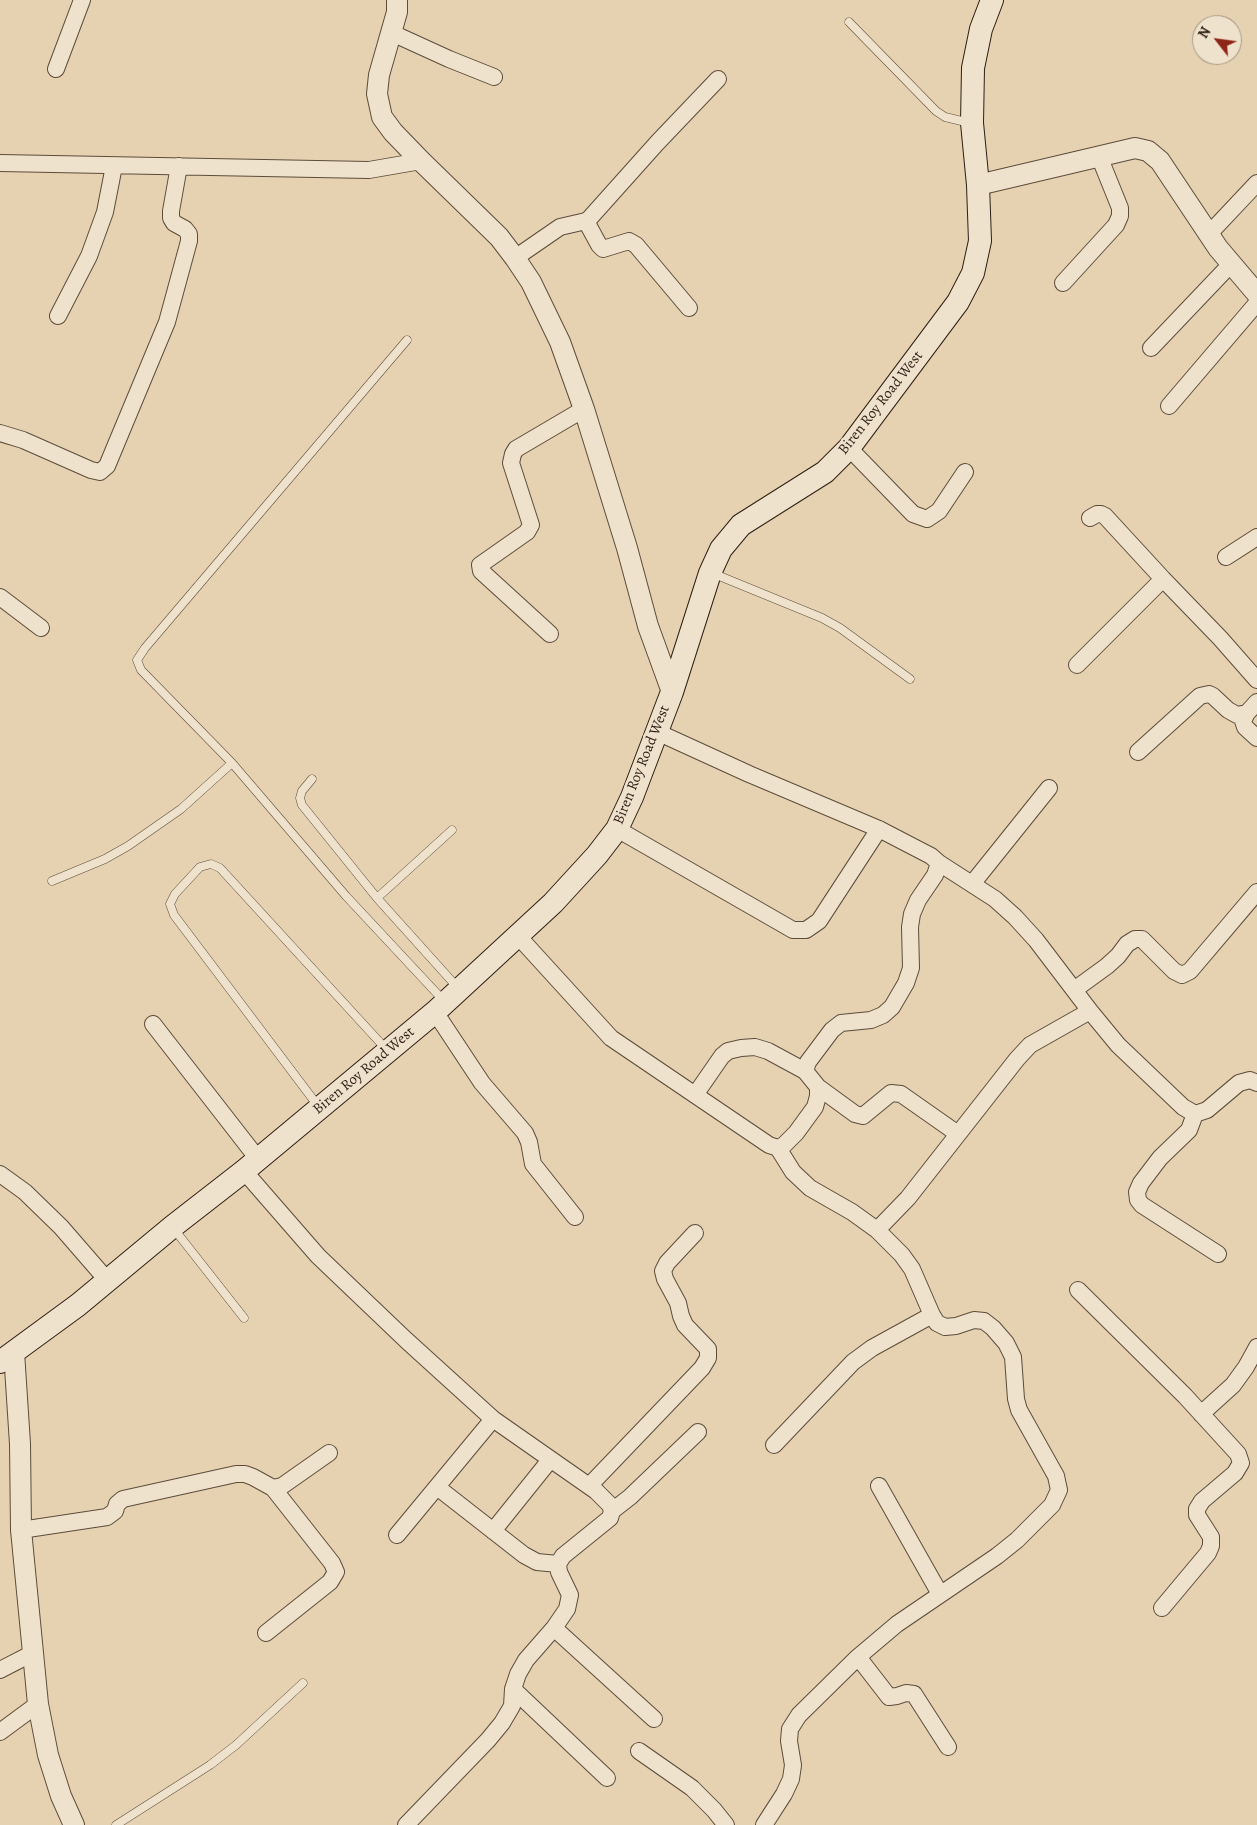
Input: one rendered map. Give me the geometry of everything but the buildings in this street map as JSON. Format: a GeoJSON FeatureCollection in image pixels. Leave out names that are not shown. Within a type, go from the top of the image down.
{"type":"FeatureCollection","features":[{"type":"Feature","properties":{"kind":"main road","name":"Biren Roy Road West"},"geometry":{"type":"LineString","coordinates":[[7,1357],[78,1305],[172,1227],[251,1165],[446,1001],[518,936],[572,882],[597,855],[616,829],[632,797],[672,692],[710,573],[721,549],[742,525],[825,472],[849,448],[958,302],[973,273],[980,240],[978,185],[972,123],[973,68],[980,29],[992,0]]}},
{"type":"Feature","properties":{"kind":"street"},"geometry":{"type":"LineString","coordinates":[[56,69],[82,0]]}},
{"type":"Feature","properties":{"kind":"street"},"geometry":{"type":"LineString","coordinates":[[397,0],[398,12],[379,76],[377,94],[382,117],[393,132],[421,161],[499,237],[531,282],[560,342],[584,409],[627,548],[648,626],[672,692]]}},
{"type":"Feature","properties":{"kind":"street"},"geometry":{"type":"LineString","coordinates":[[392,33],[454,62],[494,77]]}},
{"type":"Feature","properties":{"kind":"street"},"geometry":{"type":"LineString","coordinates":[[515,258],[560,227],[586,221],[718,79]]}},
{"type":"Feature","properties":{"kind":"street"},"geometry":{"type":"LineString","coordinates":[[978,185],[1135,148],[1148,151],[1160,161],[1230,265],[1257,294]]}},
{"type":"Feature","properties":{"kind":"street"},"geometry":{"type":"LineString","coordinates":[[1063,283],[1116,225],[1120,216],[1120,208],[1099,156]]}},
{"type":"Feature","properties":{"kind":"street"},"geometry":{"type":"LineString","coordinates":[[0,163],[369,170],[421,161]]}},
{"type":"Feature","properties":{"kind":"street"},"geometry":{"type":"LineString","coordinates":[[58,316],[89,256],[105,212],[114,166]]}},
{"type":"Feature","properties":{"kind":"street"},"geometry":{"type":"LineString","coordinates":[[1,438],[23,440],[91,470],[100,472],[107,466],[167,322],[189,241],[189,234],[185,229],[174,223],[171,218],[179,166]]}},
{"type":"Feature","properties":{"kind":"street"},"geometry":{"type":"LineString","coordinates":[[1208,235],[1257,183]]}},
{"type":"Feature","properties":{"kind":"street"},"geometry":{"type":"LineString","coordinates":[[586,221],[598,245],[603,249],[625,242],[633,242],[689,308]]}},
{"type":"Feature","properties":{"kind":"street"},"geometry":{"type":"LineString","coordinates":[[1152,348],[1230,265]]}},
{"type":"Feature","properties":{"kind":"street"},"geometry":{"type":"LineString","coordinates":[[1169,406],[1257,303]]}},
{"type":"Feature","properties":{"kind":"street"},"geometry":{"type":"LineString","coordinates":[[550,634],[482,571],[480,565],[527,532],[531,525],[511,462],[512,454],[584,409]]}},
{"type":"Feature","properties":{"kind":"street"},"geometry":{"type":"LineString","coordinates":[[849,448],[912,514],[927,519],[939,511],[965,472]]}},
{"type":"Feature","properties":{"kind":"street"},"geometry":{"type":"LineString","coordinates":[[1090,518],[1097,514],[1105,516],[1257,680]]}},
{"type":"Feature","properties":{"kind":"street"},"geometry":{"type":"LineString","coordinates":[[1226,557],[1257,537]]}},
{"type":"Feature","properties":{"kind":"street"},"geometry":{"type":"LineString","coordinates":[[1077,665],[1163,579]]}},
{"type":"Feature","properties":{"kind":"street"},"geometry":{"type":"LineString","coordinates":[[0,597],[42,628]]}},
{"type":"Feature","properties":{"kind":"street"},"geometry":{"type":"LineString","coordinates":[[1138,752],[1200,696],[1209,694],[1237,715],[1252,707]]}},
{"type":"Feature","properties":{"kind":"street"},"geometry":{"type":"LineString","coordinates":[[1252,707],[1243,721],[1257,738]]}},
{"type":"Feature","properties":{"kind":"street"},"geometry":{"type":"LineString","coordinates":[[657,732],[749,774],[879,829],[931,856],[995,899],[1036,940],[1090,1011],[1118,1044],[1183,1107],[1194,1114],[1207,1110],[1239,1083],[1250,1080],[1257,1083]]}},
{"type":"Feature","properties":{"kind":"street"},"geometry":{"type":"LineString","coordinates":[[972,884],[1049,788]]}},
{"type":"Feature","properties":{"kind":"street"},"geometry":{"type":"LineString","coordinates":[[616,829],[794,930],[806,930],[819,921],[879,829]]}},
{"type":"Feature","properties":{"kind":"street"},"geometry":{"type":"LineString","coordinates":[[805,1071],[808,1062],[832,1030],[841,1023],[871,1020],[883,1015],[892,1008],[906,983],[911,968],[910,927],[912,914],[918,900],[935,875],[939,863]]}},
{"type":"Feature","properties":{"kind":"street"},"geometry":{"type":"LineString","coordinates":[[1074,990],[1107,966],[1127,944],[1135,939],[1142,939],[1174,971],[1182,975],[1190,971],[1257,892]]}},
{"type":"Feature","properties":{"kind":"street"},"geometry":{"type":"LineString","coordinates":[[518,936],[611,1038],[770,1145],[778,1148],[792,1172],[810,1188],[852,1212],[877,1230],[902,1254],[912,1269],[932,1315],[937,1322],[945,1326],[956,1326],[974,1320],[984,1321],[993,1328],[1006,1343],[1013,1357],[1016,1399],[1019,1410],[1056,1476],[1059,1490],[1052,1505],[1017,1540],[997,1556],[897,1624],[858,1657],[799,1715],[790,1729],[789,1741],[793,1765],[791,1779],[784,1794],[764,1825]]}},
{"type":"Feature","properties":{"kind":"street"},"geometry":{"type":"LineString","coordinates":[[446,1001],[477,1077],[525,1133],[529,1142],[533,1164],[575,1216]]}},
{"type":"Feature","properties":{"kind":"street"},"geometry":{"type":"LineString","coordinates":[[877,1230],[908,1198],[1030,1045],[1090,1011]]}},
{"type":"Feature","properties":{"kind":"street"},"geometry":{"type":"LineString","coordinates":[[153,1024],[251,1165],[318,1256],[493,1419],[596,1491],[610,1505],[612,1511],[610,1518],[563,1556],[558,1564],[559,1572],[570,1595],[567,1609],[554,1628],[526,1660],[518,1674],[513,1689],[512,1706],[502,1723],[406,1825]]}},
{"type":"Feature","properties":{"kind":"street"},"geometry":{"type":"LineString","coordinates":[[695,1095],[722,1056],[728,1051],[755,1047],[768,1051],[805,1071],[818,1087],[855,1114],[863,1116],[891,1093],[901,1094],[958,1134]]}},
{"type":"Feature","properties":{"kind":"street"},"geometry":{"type":"LineString","coordinates":[[778,1148],[784,1145],[796,1133],[815,1107],[818,1087]]}},
{"type":"Feature","properties":{"kind":"street"},"geometry":{"type":"LineString","coordinates":[[1194,1114],[1189,1130],[1160,1158],[1141,1183],[1137,1192],[1138,1200],[1142,1205],[1218,1254]]}},
{"type":"Feature","properties":{"kind":"street"},"geometry":{"type":"LineString","coordinates":[[0,1174],[25,1192],[61,1227],[107,1280]]}},
{"type":"Feature","properties":{"kind":"street"},"geometry":{"type":"LineString","coordinates":[[589,1486],[702,1368],[708,1358],[708,1349],[685,1325],[680,1316],[678,1303],[665,1279],[663,1271],[667,1263],[695,1234]]}},
{"type":"Feature","properties":{"kind":"street"},"geometry":{"type":"LineString","coordinates":[[1078,1290],[1112,1322],[1201,1414],[1238,1454],[1241,1463],[1235,1473],[1202,1501],[1197,1509],[1197,1515],[1211,1537],[1211,1546],[1208,1553],[1162,1608]]}},
{"type":"Feature","properties":{"kind":"street"},"geometry":{"type":"LineString","coordinates":[[774,1445],[854,1362],[872,1348],[932,1315]]}},
{"type":"Feature","properties":{"kind":"street"},"geometry":{"type":"LineString","coordinates":[[1201,1414],[1234,1385],[1257,1347]]}},
{"type":"Feature","properties":{"kind":"street"},"geometry":{"type":"LineString","coordinates":[[7,1357],[20,1444],[21,1530],[38,1704],[48,1755],[61,1796],[74,1825]]}},
{"type":"Feature","properties":{"kind":"street"},"geometry":{"type":"LineString","coordinates":[[397,1535],[493,1419]]}},
{"type":"Feature","properties":{"kind":"street"},"geometry":{"type":"LineString","coordinates":[[612,1511],[630,1497],[698,1432]]}},
{"type":"Feature","properties":{"kind":"street"},"geometry":{"type":"LineString","coordinates":[[273,1488],[282,1486],[329,1453]]}},
{"type":"Feature","properties":{"kind":"street"},"geometry":{"type":"LineString","coordinates":[[493,1531],[550,1460]]}},
{"type":"Feature","properties":{"kind":"street"},"geometry":{"type":"LineString","coordinates":[[21,1530],[107,1517],[115,1512],[117,1504],[123,1499],[236,1474],[253,1477],[273,1488],[332,1564],[336,1572],[330,1582],[266,1633]]}},
{"type":"Feature","properties":{"kind":"street"},"geometry":{"type":"LineString","coordinates":[[879,1486],[940,1594]]}},
{"type":"Feature","properties":{"kind":"street"},"geometry":{"type":"LineString","coordinates":[[436,1487],[524,1555],[537,1562],[558,1564]]}},
{"type":"Feature","properties":{"kind":"street"},"geometry":{"type":"LineString","coordinates":[[554,1628],[654,1719]]}},
{"type":"Feature","properties":{"kind":"street"},"geometry":{"type":"LineString","coordinates":[[0,1670],[33,1653]]}},
{"type":"Feature","properties":{"kind":"street"},"geometry":{"type":"LineString","coordinates":[[858,1657],[889,1697],[906,1692],[914,1694],[948,1747]]}},
{"type":"Feature","properties":{"kind":"street"},"geometry":{"type":"LineString","coordinates":[[513,1689],[607,1778]]}},
{"type":"Feature","properties":{"kind":"street"},"geometry":{"type":"LineString","coordinates":[[0,1732],[38,1704]]}},
{"type":"Feature","properties":{"kind":"street"},"geometry":{"type":"LineString","coordinates":[[638,1751],[692,1788],[726,1825]]}},
{"type":"Feature","properties":{"kind":"lane"},"geometry":{"type":"LineString","coordinates":[[849,22],[936,111],[945,117],[972,123]]}},
{"type":"Feature","properties":{"kind":"lane"},"geometry":{"type":"LineString","coordinates":[[407,340],[151,641],[137,660],[141,670],[232,763],[346,896],[446,1001]]}},
{"type":"Feature","properties":{"kind":"lane"},"geometry":{"type":"LineString","coordinates":[[710,573],[822,618],[840,628],[910,678]]}},
{"type":"Feature","properties":{"kind":"lane"},"geometry":{"type":"LineString","coordinates":[[52,881],[105,859],[128,846],[181,809],[232,763]]}},
{"type":"Feature","properties":{"kind":"lane"},"geometry":{"type":"LineString","coordinates":[[312,779],[302,791],[300,798],[302,805],[377,898],[446,1001]]}},
{"type":"Feature","properties":{"kind":"lane"},"geometry":{"type":"LineString","coordinates":[[377,898],[452,830]]}},
{"type":"Feature","properties":{"kind":"lane"},"geometry":{"type":"LineString","coordinates":[[319,1108],[174,915],[170,904],[175,894],[200,867],[211,864],[220,868],[387,1051]]}},
{"type":"Feature","properties":{"kind":"lane"},"geometry":{"type":"LineString","coordinates":[[172,1227],[244,1318]]}},
{"type":"Feature","properties":{"kind":"lane"},"geometry":{"type":"LineString","coordinates":[[116,1825],[210,1765],[236,1745],[303,1683]]}}]}
